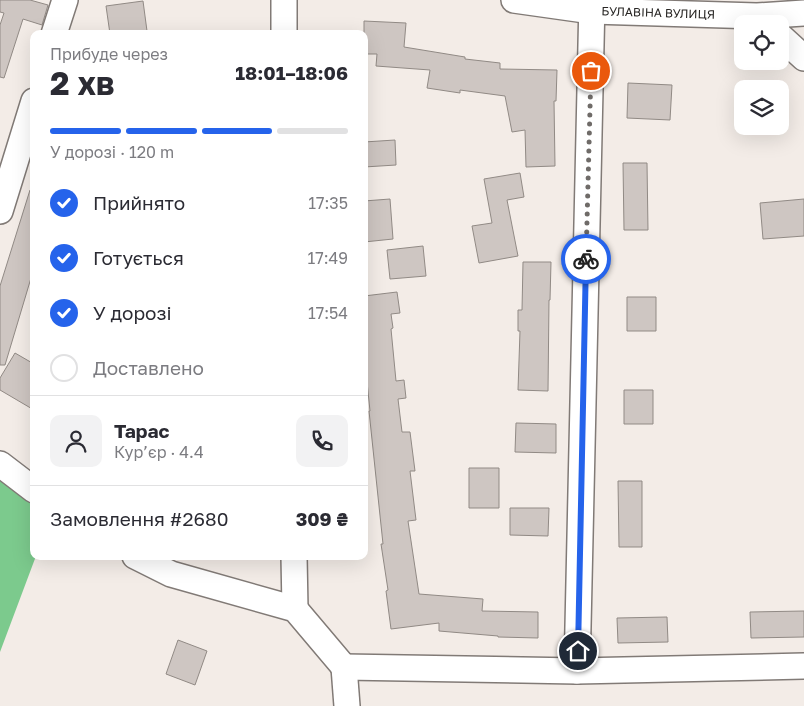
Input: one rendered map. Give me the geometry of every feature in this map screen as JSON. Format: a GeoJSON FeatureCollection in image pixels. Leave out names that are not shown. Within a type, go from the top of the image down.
{"type":"FeatureCollection","features":[{"type":"Feature","properties":{"kind":"street"},"geometry":{"type":"LineString","coordinates":[[55,30],[65,0]]}},
{"type":"Feature","properties":{"kind":"street"},"geometry":{"type":"LineString","coordinates":[[284,0],[284,30]]}},
{"type":"Feature","properties":{"kind":"street","name":"БУЛАВІНА ВУЛИЦЯ"},"geometry":{"type":"LineString","coordinates":[[514,0],[734,18]]}},
{"type":"Feature","properties":{"kind":"street"},"geometry":{"type":"LineString","coordinates":[[577,671],[592,6]]}},
{"type":"Feature","properties":{"kind":"street","name":"БУЛАВІНА ВУЛИЦЯ"},"geometry":{"type":"LineString","coordinates":[[788,15],[804,12]]}},
{"type":"Feature","properties":{"kind":"street"},"geometry":{"type":"LineString","coordinates":[[789,44],[804,58]]}},
{"type":"Feature","properties":{"kind":"street"},"geometry":{"type":"LineString","coordinates":[[0,211],[30,114]]}},
{"type":"Feature","properties":{"kind":"street"},"geometry":{"type":"LineString","coordinates":[[0,464],[30,487]]}},
{"type":"Feature","properties":{"kind":"street"},"geometry":{"type":"LineString","coordinates":[[143,560],[171,574],[295,609],[344,667],[347,706]]}},
{"type":"Feature","properties":{"kind":"street"},"geometry":{"type":"LineString","coordinates":[[294,560],[295,609]]}},
{"type":"Feature","properties":{"kind":"street"},"geometry":{"type":"LineString","coordinates":[[344,667],[577,671],[804,666]]}},
{"type":"Feature","properties":{"kind":"green space"},"geometry":{"type":"Polygon","coordinates":[[[0,477],[30,500],[30,560],[34,560],[0,652],[0,477]]]}},
{"type":"Feature","properties":{"kind":"building"},"geometry":{"type":"Polygon","coordinates":[[[0,0],[30,0],[48,5],[42,25],[23,19],[4,78],[0,77],[0,25],[4,13],[0,12],[0,0]]]}},
{"type":"Feature","properties":{"kind":"building"},"geometry":{"type":"Polygon","coordinates":[[[143,1],[147,30],[109,30],[106,6],[143,1]]]}},
{"type":"Feature","properties":{"kind":"building"},"geometry":{"type":"Polygon","coordinates":[[[364,21],[406,23],[404,47],[465,57],[465,59],[500,63],[500,69],[557,70],[556,101],[554,101],[555,166],[526,167],[525,130],[512,132],[505,96],[460,90],[460,93],[427,88],[430,70],[376,66],[377,54],[368,54],[368,30],[364,30],[364,21]]]}},
{"type":"Feature","properties":{"kind":"building"},"geometry":{"type":"Polygon","coordinates":[[[628,83],[672,85],[670,120],[627,118],[628,83]]]}},
{"type":"Feature","properties":{"kind":"building"},"geometry":{"type":"Polygon","coordinates":[[[395,140],[396,165],[368,167],[368,142],[395,140]]]}},
{"type":"Feature","properties":{"kind":"building"},"geometry":{"type":"Polygon","coordinates":[[[623,163],[647,163],[648,230],[624,230],[623,163]]]}},
{"type":"Feature","properties":{"kind":"building"},"geometry":{"type":"Polygon","coordinates":[[[520,173],[524,197],[507,200],[518,256],[479,263],[472,226],[492,223],[484,179],[520,173]]]}},
{"type":"Feature","properties":{"kind":"building"},"geometry":{"type":"Polygon","coordinates":[[[30,190],[30,281],[5,365],[0,365],[0,286],[30,190]]]}},
{"type":"Feature","properties":{"kind":"building"},"geometry":{"type":"Polygon","coordinates":[[[390,199],[393,239],[368,242],[368,201],[390,199]]]}},
{"type":"Feature","properties":{"kind":"building"},"geometry":{"type":"Polygon","coordinates":[[[804,199],[804,236],[763,239],[760,203],[804,199]]]}},
{"type":"Feature","properties":{"kind":"building"},"geometry":{"type":"Polygon","coordinates":[[[423,246],[426,276],[390,279],[387,250],[423,246]]]}},
{"type":"Feature","properties":{"kind":"building"},"geometry":{"type":"Polygon","coordinates":[[[523,262],[551,262],[548,391],[518,390],[520,331],[518,331],[518,310],[522,310],[523,262]]]}},
{"type":"Feature","properties":{"kind":"building"},"geometry":{"type":"Polygon","coordinates":[[[397,292],[400,313],[391,314],[393,328],[391,329],[396,381],[404,380],[406,398],[398,399],[402,432],[410,432],[415,471],[410,471],[416,520],[408,521],[419,594],[483,599],[482,611],[538,612],[538,638],[498,637],[439,631],[439,623],[391,629],[369,411],[368,296],[397,292]]]}},
{"type":"Feature","properties":{"kind":"building"},"geometry":{"type":"Polygon","coordinates":[[[627,297],[656,297],[656,331],[627,331],[627,297]]]}},
{"type":"Feature","properties":{"kind":"building"},"geometry":{"type":"Polygon","coordinates":[[[15,353],[30,362],[30,408],[0,390],[0,378],[15,353]]]}},
{"type":"Feature","properties":{"kind":"building"},"geometry":{"type":"Polygon","coordinates":[[[624,390],[653,390],[653,424],[624,424],[624,390]]]}},
{"type":"Feature","properties":{"kind":"building"},"geometry":{"type":"Polygon","coordinates":[[[516,423],[556,424],[556,453],[515,452],[516,423]]]}},
{"type":"Feature","properties":{"kind":"building"},"geometry":{"type":"Polygon","coordinates":[[[469,468],[499,468],[499,508],[469,508],[469,468]]]}},
{"type":"Feature","properties":{"kind":"building"},"geometry":{"type":"Polygon","coordinates":[[[618,481],[642,481],[642,547],[619,547],[618,481]]]}},
{"type":"Feature","properties":{"kind":"building"},"geometry":{"type":"Polygon","coordinates":[[[510,508],[549,508],[548,536],[510,535],[510,508]]]}},
{"type":"Feature","properties":{"kind":"building"},"geometry":{"type":"Polygon","coordinates":[[[804,611],[804,637],[751,638],[750,612],[804,611]]]}},
{"type":"Feature","properties":{"kind":"building"},"geometry":{"type":"Polygon","coordinates":[[[667,617],[668,642],[618,643],[617,618],[667,617]]]}},
{"type":"Feature","properties":{"kind":"building"},"geometry":{"type":"Polygon","coordinates":[[[178,640],[207,651],[195,685],[166,674],[178,640]]]}},
{"type":"Feature","properties":{"kind":"way so far"},"geometry":{"type":"LineString","coordinates":[[586,259],[591,71]]}},
{"type":"Feature","properties":{"kind":"route"},"geometry":{"type":"LineString","coordinates":[[578,651],[586,259]]}}]}
